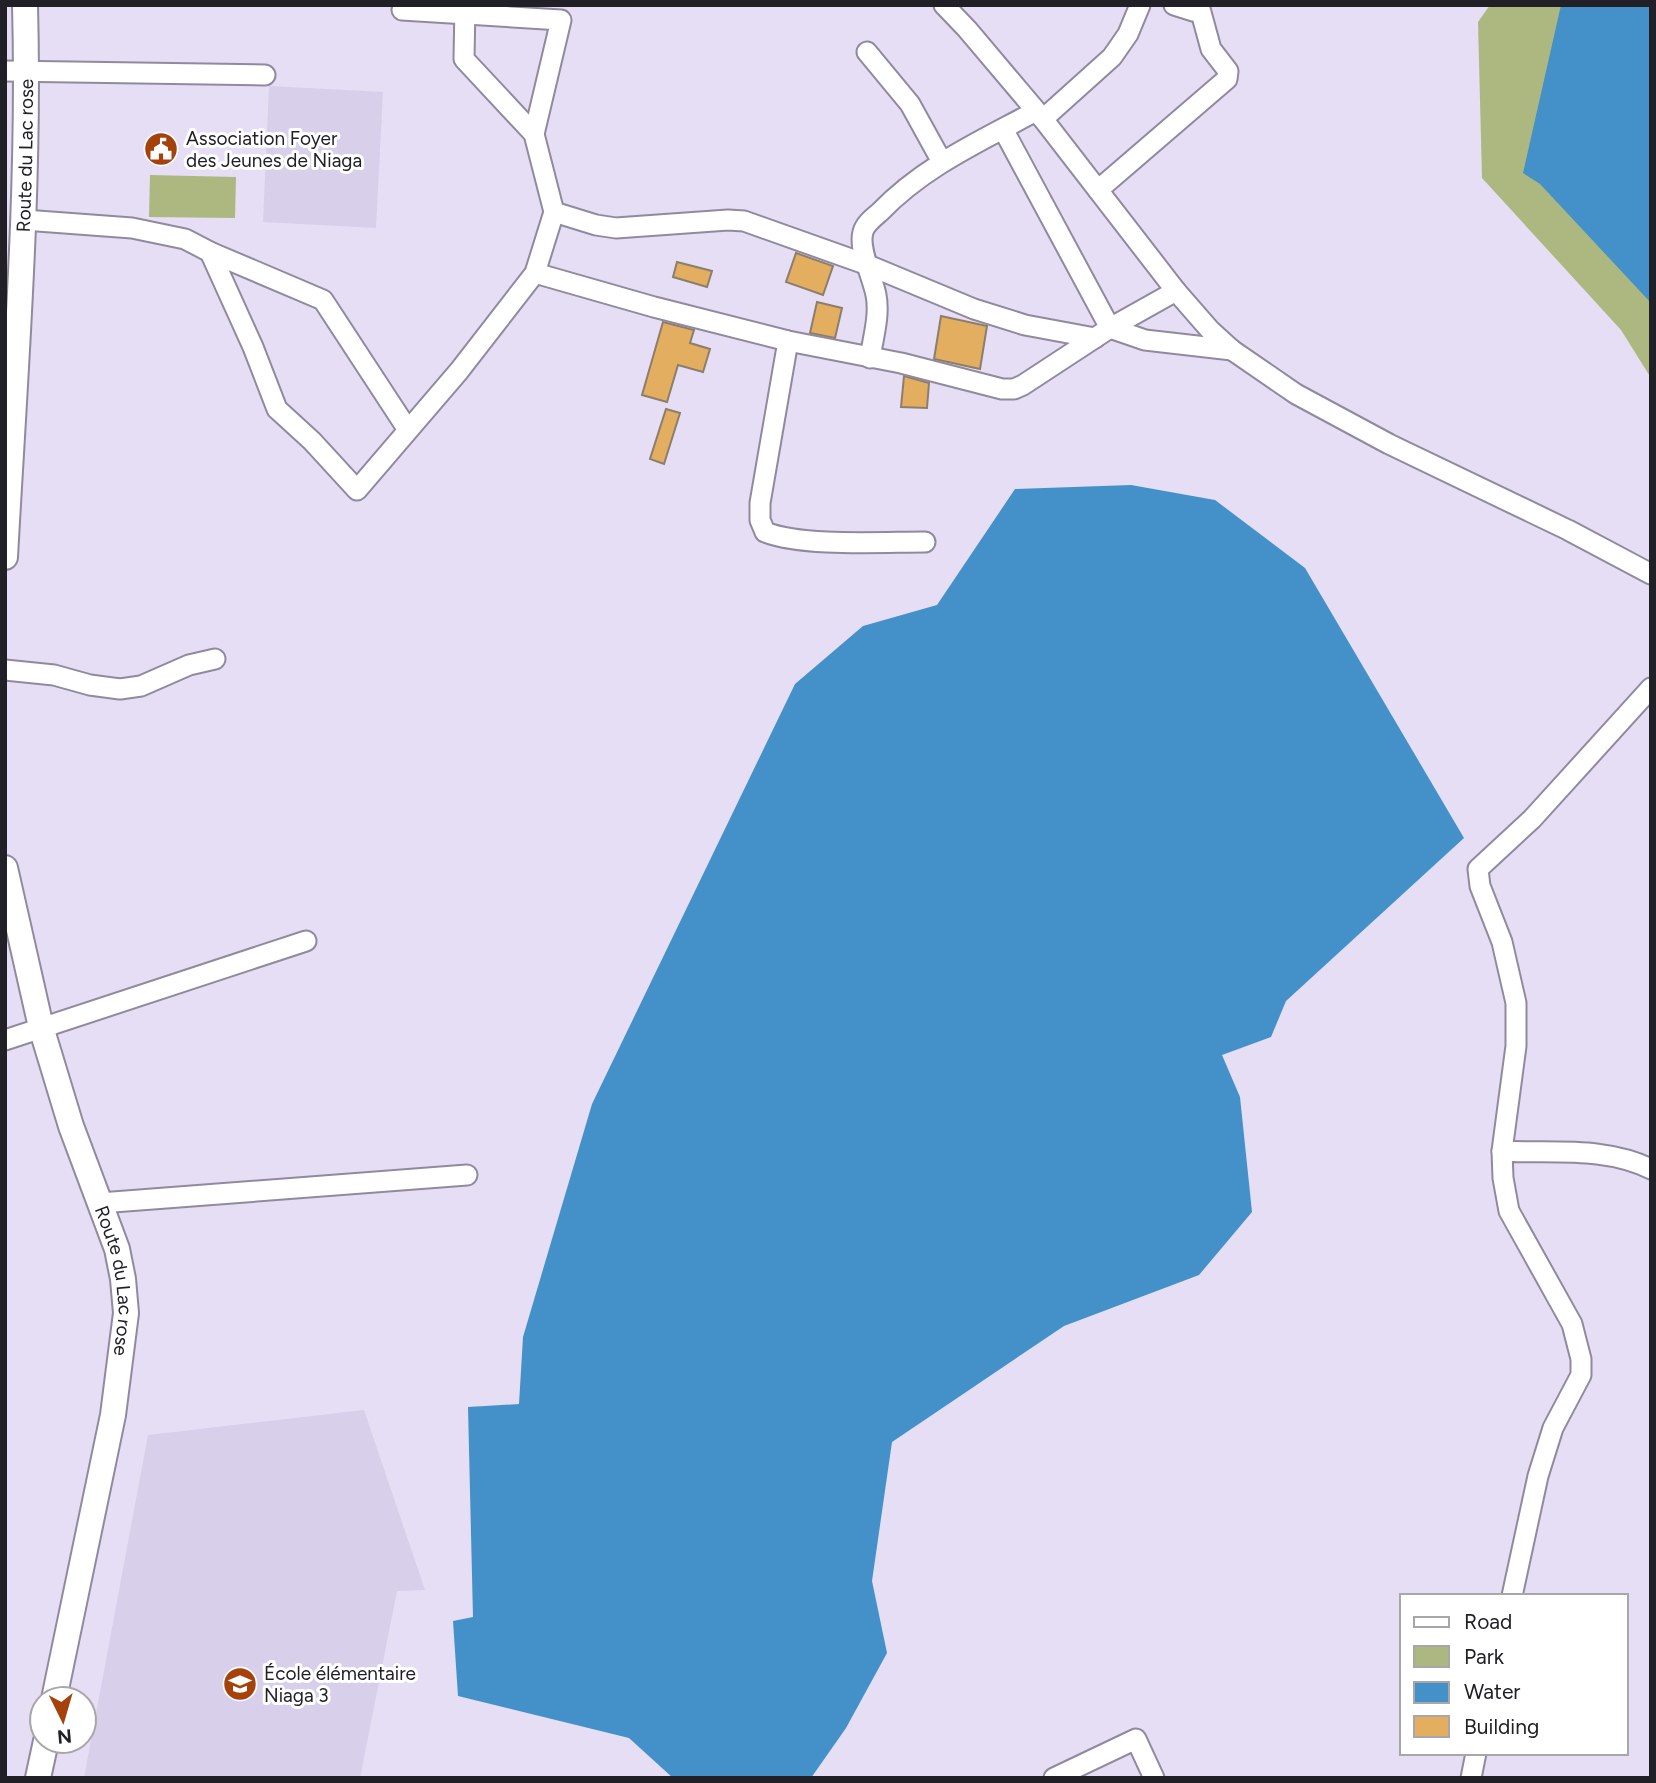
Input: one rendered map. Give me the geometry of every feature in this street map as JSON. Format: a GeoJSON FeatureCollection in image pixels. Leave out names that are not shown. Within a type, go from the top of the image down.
{"type":"FeatureCollection","features":[{"type":"Feature","properties":{"kind":"main road","name":"Route du Lac rose"},"geometry":{"type":"LineString","coordinates":[[5,557],[11,351],[24,220],[16,71],[25,5]]}},
{"type":"Feature","properties":{"kind":"main road","name":"Route du Lac rose"},"geometry":{"type":"LineString","coordinates":[[5,868],[41,1027],[71,1126],[117,1249],[126,1313],[114,1416],[57,1685]]}},
{"type":"Feature","properties":{"kind":"main road"},"geometry":{"type":"LineString","coordinates":[[38,1778],[43,1755]]}},
{"type":"Feature","properties":{"kind":"street"},"geometry":{"type":"LineString","coordinates":[[944,5],[1040,115],[1176,292],[1232,350],[1296,394],[1389,444],[1568,530],[1651,574]]}},
{"type":"Feature","properties":{"kind":"street"},"geometry":{"type":"LineString","coordinates":[[870,358],[877,306],[863,233],[868,223],[900,191],[942,162],[1003,129],[1040,115],[1112,57],[1128,34],[1140,5]]}},
{"type":"Feature","properties":{"kind":"street"},"geometry":{"type":"LineString","coordinates":[[1174,5],[1193,11],[1199,5]]}},
{"type":"Feature","properties":{"kind":"street"},"geometry":{"type":"LineString","coordinates":[[1098,190],[1227,79],[1228,71],[1211,50],[1199,5]]}},
{"type":"Feature","properties":{"kind":"street"},"geometry":{"type":"LineString","coordinates":[[210,252],[253,347],[277,409],[312,441],[357,490],[459,371],[535,273],[554,212],[534,134],[561,20],[465,10],[402,10]]}},
{"type":"Feature","properties":{"kind":"street"},"geometry":{"type":"LineString","coordinates":[[465,10],[464,59],[534,134]]}},
{"type":"Feature","properties":{"kind":"street"},"geometry":{"type":"LineString","coordinates":[[867,52],[910,104],[942,162]]}},
{"type":"Feature","properties":{"kind":"street"},"geometry":{"type":"LineString","coordinates":[[16,71],[265,75]]}},
{"type":"Feature","properties":{"kind":"street"},"geometry":{"type":"LineString","coordinates":[[1003,129],[1102,333]]}},
{"type":"Feature","properties":{"kind":"street"},"geometry":{"type":"LineString","coordinates":[[554,212],[616,228],[744,221],[868,265],[974,309],[1025,325],[1232,350]]}},
{"type":"Feature","properties":{"kind":"street"},"geometry":{"type":"LineString","coordinates":[[24,220],[132,228],[185,239],[323,300],[408,430]]}},
{"type":"Feature","properties":{"kind":"street"},"geometry":{"type":"LineString","coordinates":[[535,273],[788,341],[939,372],[1002,389],[1014,389],[1102,333],[1176,292]]}},
{"type":"Feature","properties":{"kind":"street"},"geometry":{"type":"LineString","coordinates":[[788,341],[760,503],[760,520],[765,532],[777,537],[812,541],[925,542]]}},
{"type":"Feature","properties":{"kind":"street"},"geometry":{"type":"LineString","coordinates":[[5,670],[54,675],[120,690],[141,685],[189,665],[215,659]]}},
{"type":"Feature","properties":{"kind":"street"},"geometry":{"type":"LineString","coordinates":[[1512,1594],[1538,1476],[1553,1428],[1581,1375],[1581,1359],[1572,1324],[1509,1210],[1503,1178],[1502,1151],[1516,1046],[1516,1003],[1502,942],[1480,886],[1478,869],[1532,819],[1651,688]]}},
{"type":"Feature","properties":{"kind":"street"},"geometry":{"type":"LineString","coordinates":[[5,1040],[306,941]]}},
{"type":"Feature","properties":{"kind":"street"},"geometry":{"type":"LineString","coordinates":[[1502,1151],[1616,1155],[1651,1168]]}},
{"type":"Feature","properties":{"kind":"street"},"geometry":{"type":"LineString","coordinates":[[100,1203],[467,1175]]}},
{"type":"Feature","properties":{"kind":"street"},"geometry":{"type":"LineString","coordinates":[[1054,1778],[1136,1739],[1154,1778]]}},
{"type":"Feature","properties":{"kind":"street"},"geometry":{"type":"LineString","coordinates":[[1471,1778],[1476,1755]]}},
{"type":"Feature","properties":{"kind":"shaded area"},"geometry":{"type":"Polygon","coordinates":[[[269,86],[383,92],[376,228],[263,222],[269,86]]]}},
{"type":"Feature","properties":{"kind":"shaded area","name":"École élémentaire Niaga 3"},"geometry":{"type":"Polygon","coordinates":[[[364,1410],[425,1590],[397,1591],[360,1778],[84,1778],[88,1755],[98,1755],[98,1703],[148,1435],[364,1410]]]}},
{"type":"Feature","properties":{"kind":"green space"},"geometry":{"type":"Polygon","coordinates":[[[1490,5],[1651,5],[1651,378],[1621,330],[1482,178],[1478,22],[1490,5]]]}},
{"type":"Feature","properties":{"kind":"green space"},"geometry":{"type":"Polygon","coordinates":[[[150,175],[236,177],[235,218],[149,217],[150,175]]]}},
{"type":"Feature","properties":{"kind":"water"},"geometry":{"type":"Polygon","coordinates":[[[1561,5],[1651,5],[1651,303],[1540,184],[1523,173],[1561,5]]]}},
{"type":"Feature","properties":{"kind":"water"},"geometry":{"type":"Polygon","coordinates":[[[1131,485],[1215,500],[1305,568],[1464,838],[1286,1001],[1271,1037],[1222,1055],[1240,1097],[1252,1212],[1199,1275],[1064,1326],[892,1442],[872,1581],[887,1653],[846,1728],[811,1778],[673,1778],[629,1738],[458,1696],[453,1621],[473,1617],[468,1407],[519,1404],[523,1337],[592,1104],[795,684],[863,626],[937,605],[1015,489],[1131,485]]]}},
{"type":"Feature","properties":{"kind":"building"},"geometry":{"type":"Polygon","coordinates":[[[796,253],[833,266],[823,295],[786,282],[796,253]]]}},
{"type":"Feature","properties":{"kind":"building"},"geometry":{"type":"Polygon","coordinates":[[[677,262],[712,271],[707,287],[673,277],[677,262]]]}},
{"type":"Feature","properties":{"kind":"building"},"geometry":{"type":"Polygon","coordinates":[[[817,302],[842,308],[835,338],[810,333],[817,302]]]}},
{"type":"Feature","properties":{"kind":"building"},"geometry":{"type":"Polygon","coordinates":[[[941,316],[987,326],[980,369],[934,359],[941,316]]]}},
{"type":"Feature","properties":{"kind":"building"},"geometry":{"type":"Polygon","coordinates":[[[663,322],[694,330],[690,343],[710,349],[703,372],[678,365],[667,402],[642,395],[663,322]]]}},
{"type":"Feature","properties":{"kind":"building"},"geometry":{"type":"Polygon","coordinates":[[[904,376],[929,383],[927,408],[901,407],[904,376]]]}},
{"type":"Feature","properties":{"kind":"building"},"geometry":{"type":"Polygon","coordinates":[[[666,409],[680,413],[664,464],[650,459],[666,409]]]}},
{"type":"Feature","properties":{"kind":"place","name":"Association Foyer des Jeunes de Niaga"},"geometry":{"type":"Point","coordinates":[161,149]}},
{"type":"Feature","properties":{"kind":"place","name":"École élémentaire Niaga 3"},"geometry":{"type":"Point","coordinates":[240,1684]}}]}
